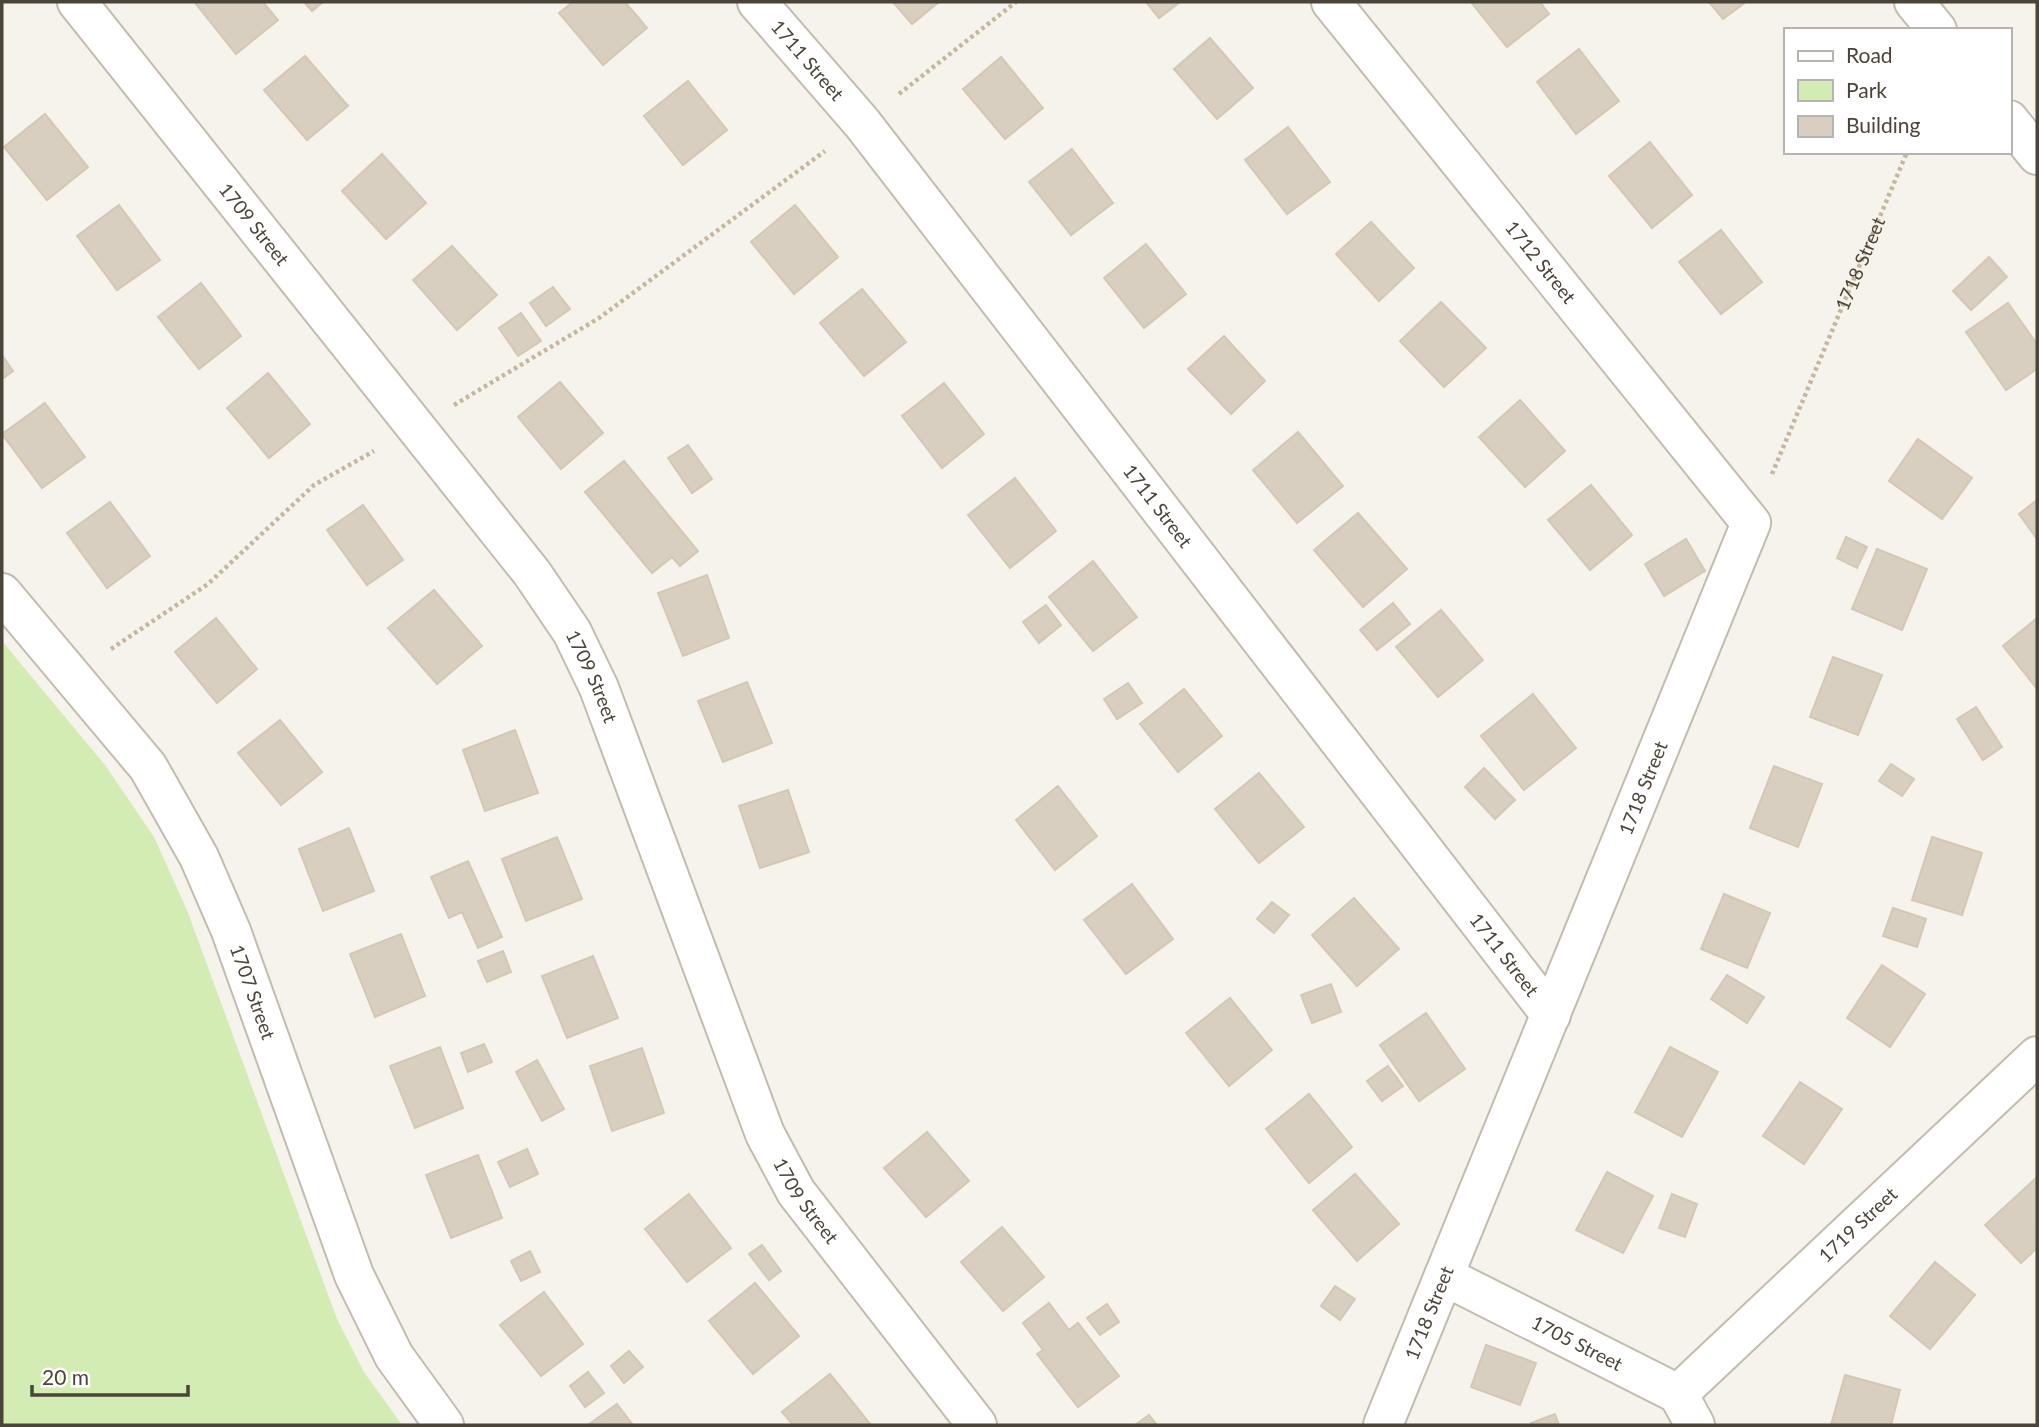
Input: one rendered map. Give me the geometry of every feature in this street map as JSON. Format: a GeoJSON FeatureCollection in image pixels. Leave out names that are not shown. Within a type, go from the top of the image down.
{"type":"FeatureCollection","features":[{"type":"Feature","properties":{"kind":"street","name":"1709 Street"},"geometry":{"type":"LineString","coordinates":[[77,2],[532,573],[572,632],[599,688],[765,1134],[796,1192],[977,1425]]}},
{"type":"Feature","properties":{"kind":"street","name":"1711 Street"},"geometry":{"type":"LineString","coordinates":[[757,2],[862,123],[1551,1015]]}},
{"type":"Feature","properties":{"kind":"street","name":"1712 Street"},"geometry":{"type":"LineString","coordinates":[[1331,2],[1751,523]]}},
{"type":"Feature","properties":{"kind":"street"},"geometry":{"type":"LineString","coordinates":[[1914,2],[1935,28]]}},
{"type":"Feature","properties":{"kind":"street"},"geometry":{"type":"LineString","coordinates":[[2011,122],[2037,155]]}},
{"type":"Feature","properties":{"kind":"street","name":"1718 Street"},"geometry":{"type":"LineString","coordinates":[[1383,1425],[1751,523]]}},
{"type":"Feature","properties":{"kind":"street","name":"1707 Street"},"geometry":{"type":"LineString","coordinates":[[2,593],[148,767],[199,857],[231,931],[354,1275],[394,1356],[444,1425]]}},
{"type":"Feature","properties":{"kind":"street","name":"1719 Street"},"geometry":{"type":"LineString","coordinates":[[1686,1409],[2037,1056]]}},
{"type":"Feature","properties":{"kind":"street","name":"1705 Street"},"geometry":{"type":"LineString","coordinates":[[1444,1276],[1686,1409]]}},
{"type":"Feature","properties":{"kind":"path"},"geometry":{"type":"LineString","coordinates":[[71,676],[208,584],[314,485],[416,428],[599,318],[862,123],[1016,2]]}},
{"type":"Feature","properties":{"kind":"path","name":"1718 Street"},"geometry":{"type":"LineString","coordinates":[[1751,523],[1906,154]]}},
{"type":"Feature","properties":{"kind":"green space"},"geometry":{"type":"Polygon","coordinates":[[[2,641],[105,765],[154,837],[187,910],[337,1319],[364,1372],[402,1425],[2,1425],[2,641]]]}},
{"type":"Feature","properties":{"kind":"building"},"geometry":{"type":"Polygon","coordinates":[[[263,2],[278,20],[236,54],[196,4],[263,2]]]}},
{"type":"Feature","properties":{"kind":"building"},"geometry":{"type":"Polygon","coordinates":[[[304,2],[323,2],[312,11],[304,2]]]}},
{"type":"Feature","properties":{"kind":"building"},"geometry":{"type":"Polygon","coordinates":[[[573,2],[625,2],[647,28],[603,65],[559,13],[573,2]]]}},
{"type":"Feature","properties":{"kind":"building"},"geometry":{"type":"Polygon","coordinates":[[[893,2],[939,2],[912,24],[893,2]]]}},
{"type":"Feature","properties":{"kind":"building"},"geometry":{"type":"Polygon","coordinates":[[[1146,2],[1180,2],[1159,18],[1146,2]]]}},
{"type":"Feature","properties":{"kind":"building"},"geometry":{"type":"Polygon","coordinates":[[[1471,2],[1540,2],[1549,14],[1507,47],[1471,2]]]}},
{"type":"Feature","properties":{"kind":"building"},"geometry":{"type":"Polygon","coordinates":[[[1709,2],[1746,2],[1723,19],[1709,2]]]}},
{"type":"Feature","properties":{"kind":"building"},"geometry":{"type":"Polygon","coordinates":[[[1210,38],[1253,88],[1217,119],[1174,69],[1210,38]]]}},
{"type":"Feature","properties":{"kind":"building"},"geometry":{"type":"Polygon","coordinates":[[[1579,49],[1619,101],[1576,134],[1537,82],[1579,49]]]}},
{"type":"Feature","properties":{"kind":"building"},"geometry":{"type":"Polygon","coordinates":[[[305,56],[348,106],[307,140],[264,90],[305,56]]]}},
{"type":"Feature","properties":{"kind":"building"},"geometry":{"type":"Polygon","coordinates":[[[1001,57],[1043,108],[1005,139],[963,89],[1001,57]]]}},
{"type":"Feature","properties":{"kind":"building"},"geometry":{"type":"Polygon","coordinates":[[[688,81],[727,130],[683,165],[644,116],[688,81]]]}},
{"type":"Feature","properties":{"kind":"building"},"geometry":{"type":"Polygon","coordinates":[[[45,114],[88,167],[47,200],[4,147],[45,114]]]}},
{"type":"Feature","properties":{"kind":"building"},"geometry":{"type":"Polygon","coordinates":[[[1288,127],[1330,182],[1287,214],[1245,160],[1288,127]]]}},
{"type":"Feature","properties":{"kind":"building"},"geometry":{"type":"Polygon","coordinates":[[[1650,142],[1692,195],[1652,228],[1609,176],[1650,142]]]}},
{"type":"Feature","properties":{"kind":"building"},"geometry":{"type":"Polygon","coordinates":[[[1072,149],[1113,203],[1071,235],[1029,182],[1072,149]]]}},
{"type":"Feature","properties":{"kind":"building"},"geometry":{"type":"Polygon","coordinates":[[[382,154],[426,203],[386,239],[342,191],[382,154]]]}},
{"type":"Feature","properties":{"kind":"building"},"geometry":{"type":"Polygon","coordinates":[[[119,205],[160,260],[117,290],[77,236],[119,205]]]}},
{"type":"Feature","properties":{"kind":"building"},"geometry":{"type":"Polygon","coordinates":[[[795,205],[838,257],[794,294],[751,242],[795,205]]]}},
{"type":"Feature","properties":{"kind":"building"},"geometry":{"type":"Polygon","coordinates":[[[1371,222],[1414,268],[1379,301],[1336,254],[1371,222]]]}},
{"type":"Feature","properties":{"kind":"building"},"geometry":{"type":"Polygon","coordinates":[[[1721,230],[1762,282],[1721,314],[1679,262],[1721,230]]]}},
{"type":"Feature","properties":{"kind":"building"},"geometry":{"type":"Polygon","coordinates":[[[1146,244],[1186,294],[1144,328],[1104,278],[1146,244]]]}},
{"type":"Feature","properties":{"kind":"building"},"geometry":{"type":"Polygon","coordinates":[[[452,246],[497,295],[457,330],[413,280],[452,246]]]}},
{"type":"Feature","properties":{"kind":"building"},"geometry":{"type":"Polygon","coordinates":[[[1989,257],[2007,277],[1971,310],[1953,291],[1989,257]]]}},
{"type":"Feature","properties":{"kind":"building"},"geometry":{"type":"Polygon","coordinates":[[[201,283],[241,336],[199,369],[158,317],[201,283]]]}},
{"type":"Feature","properties":{"kind":"building"},"geometry":{"type":"Polygon","coordinates":[[[553,287],[570,309],[546,326],[530,303],[553,287]]]}},
{"type":"Feature","properties":{"kind":"building"},"geometry":{"type":"Polygon","coordinates":[[[862,289],[906,342],[864,376],[820,323],[862,289]]]}},
{"type":"Feature","properties":{"kind":"building"},"geometry":{"type":"Polygon","coordinates":[[[1441,302],[1486,348],[1444,387],[1400,341],[1441,302]]]}},
{"type":"Feature","properties":{"kind":"building"},"geometry":{"type":"Polygon","coordinates":[[[2008,303],[2037,344],[2037,369],[2006,390],[1966,332],[2008,303]]]}},
{"type":"Feature","properties":{"kind":"building"},"geometry":{"type":"Polygon","coordinates":[[[521,313],[541,341],[518,356],[499,328],[521,313]]]}},
{"type":"Feature","properties":{"kind":"building"},"geometry":{"type":"Polygon","coordinates":[[[1224,336],[1265,381],[1231,414],[1188,369],[1224,336]]]}},
{"type":"Feature","properties":{"kind":"building"},"geometry":{"type":"Polygon","coordinates":[[[2,355],[13,371],[2,379],[2,355]]]}},
{"type":"Feature","properties":{"kind":"building"},"geometry":{"type":"Polygon","coordinates":[[[268,373],[310,424],[269,458],[227,408],[268,373]]]}},
{"type":"Feature","properties":{"kind":"building"},"geometry":{"type":"Polygon","coordinates":[[[560,382],[603,433],[561,469],[518,417],[560,382]]]}},
{"type":"Feature","properties":{"kind":"building"},"geometry":{"type":"Polygon","coordinates":[[[944,383],[984,434],[942,468],[902,416],[944,383]]]}},
{"type":"Feature","properties":{"kind":"building"},"geometry":{"type":"Polygon","coordinates":[[[1520,400],[1565,451],[1525,487],[1479,437],[1520,400]]]}},
{"type":"Feature","properties":{"kind":"building"},"geometry":{"type":"Polygon","coordinates":[[[45,403],[85,457],[42,488],[2,434],[45,403]]]}},
{"type":"Feature","properties":{"kind":"building"},"geometry":{"type":"Polygon","coordinates":[[[1298,432],[1343,486],[1297,523],[1253,470],[1298,432]]]}},
{"type":"Feature","properties":{"kind":"building"},"geometry":{"type":"Polygon","coordinates":[[[1918,439],[1972,478],[1942,519],[1889,481],[1918,439]]]}},
{"type":"Feature","properties":{"kind":"building"},"geometry":{"type":"Polygon","coordinates":[[[688,445],[712,479],[692,493],[668,458],[688,445]]]}},
{"type":"Feature","properties":{"kind":"building"},"geometry":{"type":"Polygon","coordinates":[[[624,461],[698,551],[680,566],[672,557],[652,573],[585,492],[624,461]]]}},
{"type":"Feature","properties":{"kind":"building"},"geometry":{"type":"Polygon","coordinates":[[[1015,478],[1056,531],[1010,568],[968,515],[1015,478]]]}},
{"type":"Feature","properties":{"kind":"building"},"geometry":{"type":"Polygon","coordinates":[[[1591,485],[1632,535],[1590,570],[1548,520],[1591,485]]]}},
{"type":"Feature","properties":{"kind":"building"},"geometry":{"type":"Polygon","coordinates":[[[2037,500],[2037,539],[2019,514],[2037,500]]]}},
{"type":"Feature","properties":{"kind":"building"},"geometry":{"type":"Polygon","coordinates":[[[110,502],[150,556],[107,588],[67,533],[110,502]]]}},
{"type":"Feature","properties":{"kind":"building"},"geometry":{"type":"Polygon","coordinates":[[[363,505],[403,560],[367,585],[327,530],[363,505]]]}},
{"type":"Feature","properties":{"kind":"building"},"geometry":{"type":"Polygon","coordinates":[[[1358,513],[1407,569],[1363,607],[1314,550],[1358,513]]]}},
{"type":"Feature","properties":{"kind":"building"},"geometry":{"type":"Polygon","coordinates":[[[1846,537],[1867,547],[1857,568],[1837,558],[1846,537]]]}},
{"type":"Feature","properties":{"kind":"building"},"geometry":{"type":"Polygon","coordinates":[[[1686,539],[1705,571],[1664,596],[1645,564],[1686,539]]]}},
{"type":"Feature","properties":{"kind":"building"},"geometry":{"type":"Polygon","coordinates":[[[1877,549],[1927,569],[1902,630],[1852,609],[1877,549]]]}},
{"type":"Feature","properties":{"kind":"building"},"geometry":{"type":"Polygon","coordinates":[[[1093,561],[1137,617],[1093,651],[1049,597],[1093,561]]]}},
{"type":"Feature","properties":{"kind":"building"},"geometry":{"type":"Polygon","coordinates":[[[707,575],[729,638],[683,656],[658,593],[707,575]]]}},
{"type":"Feature","properties":{"kind":"building"},"geometry":{"type":"Polygon","coordinates":[[[434,590],[482,646],[437,684],[388,628],[434,590]]]}},
{"type":"Feature","properties":{"kind":"building"},"geometry":{"type":"Polygon","coordinates":[[[1393,603],[1410,624],[1377,650],[1360,630],[1393,603]]]}},
{"type":"Feature","properties":{"kind":"building"},"geometry":{"type":"Polygon","coordinates":[[[1046,605],[1061,625],[1039,643],[1023,622],[1046,605]]]}},
{"type":"Feature","properties":{"kind":"building"},"geometry":{"type":"Polygon","coordinates":[[[1441,610],[1483,660],[1438,697],[1396,647],[1441,610]]]}},
{"type":"Feature","properties":{"kind":"building"},"geometry":{"type":"Polygon","coordinates":[[[216,618],[257,669],[217,703],[175,652],[216,618]]]}},
{"type":"Feature","properties":{"kind":"building"},"geometry":{"type":"Polygon","coordinates":[[[2037,618],[2037,689],[2003,646],[2037,618]]]}},
{"type":"Feature","properties":{"kind":"building"},"geometry":{"type":"Polygon","coordinates":[[[1833,657],[1882,675],[1858,735],[1810,717],[1833,657]]]}},
{"type":"Feature","properties":{"kind":"building"},"geometry":{"type":"Polygon","coordinates":[[[747,682],[772,743],[723,762],[698,701],[747,682]]]}},
{"type":"Feature","properties":{"kind":"building"},"geometry":{"type":"Polygon","coordinates":[[[1128,683],[1142,703],[1117,719],[1104,699],[1128,683]]]}},
{"type":"Feature","properties":{"kind":"building"},"geometry":{"type":"Polygon","coordinates":[[[1184,689],[1222,736],[1178,772],[1140,724],[1184,689]]]}},
{"type":"Feature","properties":{"kind":"building"},"geometry":{"type":"Polygon","coordinates":[[[1533,694],[1576,748],[1524,790],[1481,736],[1533,694]]]}},
{"type":"Feature","properties":{"kind":"building"},"geometry":{"type":"Polygon","coordinates":[[[1976,707],[2002,747],[1983,760],[1957,719],[1976,707]]]}},
{"type":"Feature","properties":{"kind":"building"},"geometry":{"type":"Polygon","coordinates":[[[280,720],[322,772],[281,805],[238,753],[280,720]]]}},
{"type":"Feature","properties":{"kind":"building"},"geometry":{"type":"Polygon","coordinates":[[[515,730],[538,793],[485,811],[463,750],[515,730]]]}},
{"type":"Feature","properties":{"kind":"building"},"geometry":{"type":"Polygon","coordinates":[[[1891,764],[1914,779],[1902,796],[1879,781],[1891,764]]]}},
{"type":"Feature","properties":{"kind":"building"},"geometry":{"type":"Polygon","coordinates":[[[1774,766],[1822,784],[1798,847],[1750,828],[1774,766]]]}},
{"type":"Feature","properties":{"kind":"building"},"geometry":{"type":"Polygon","coordinates":[[[1484,768],[1515,800],[1495,819],[1465,787],[1484,768]]]}},
{"type":"Feature","properties":{"kind":"building"},"geometry":{"type":"Polygon","coordinates":[[[1259,773],[1304,827],[1259,863],[1215,809],[1259,773]]]}},
{"type":"Feature","properties":{"kind":"building"},"geometry":{"type":"Polygon","coordinates":[[[1058,786],[1097,836],[1055,870],[1016,820],[1058,786]]]}},
{"type":"Feature","properties":{"kind":"building"},"geometry":{"type":"Polygon","coordinates":[[[788,790],[809,852],[760,868],[739,806],[788,790]]]}},
{"type":"Feature","properties":{"kind":"building"},"geometry":{"type":"Polygon","coordinates":[[[349,828],[374,891],[323,911],[299,849],[349,828]]]}},
{"type":"Feature","properties":{"kind":"building"},"geometry":{"type":"Polygon","coordinates":[[[557,837],[582,899],[526,921],[502,859],[557,837]]]}},
{"type":"Feature","properties":{"kind":"building"},"geometry":{"type":"Polygon","coordinates":[[[1932,837],[1982,853],[1962,915],[1912,900],[1932,837]]]}},
{"type":"Feature","properties":{"kind":"building"},"geometry":{"type":"Polygon","coordinates":[[[468,861],[502,937],[478,948],[462,912],[449,918],[431,877],[468,861]]]}},
{"type":"Feature","properties":{"kind":"building"},"geometry":{"type":"Polygon","coordinates":[[[1132,884],[1173,939],[1126,974],[1084,920],[1132,884]]]}},
{"type":"Feature","properties":{"kind":"building"},"geometry":{"type":"Polygon","coordinates":[[[1724,894],[1770,913],[1747,968],[1701,949],[1724,894]]]}},
{"type":"Feature","properties":{"kind":"building"},"geometry":{"type":"Polygon","coordinates":[[[1354,898],[1399,949],[1357,986],[1312,935],[1354,898]]]}},
{"type":"Feature","properties":{"kind":"building"},"geometry":{"type":"Polygon","coordinates":[[[1272,902],[1289,915],[1274,933],[1257,919],[1272,902]]]}},
{"type":"Feature","properties":{"kind":"building"},"geometry":{"type":"Polygon","coordinates":[[[1893,908],[1926,919],[1917,947],[1883,936],[1893,908]]]}},
{"type":"Feature","properties":{"kind":"building"},"geometry":{"type":"Polygon","coordinates":[[[401,934],[425,996],[375,1017],[350,954],[401,934]]]}},
{"type":"Feature","properties":{"kind":"building"},"geometry":{"type":"Polygon","coordinates":[[[503,951],[511,972],[487,982],[478,961],[503,951]]]}},
{"type":"Feature","properties":{"kind":"building"},"geometry":{"type":"Polygon","coordinates":[[[593,956],[618,1018],[567,1038],[542,976],[593,956]]]}},
{"type":"Feature","properties":{"kind":"building"},"geometry":{"type":"Polygon","coordinates":[[[1882,965],[1925,994],[1890,1047],[1847,1018],[1882,965]]]}},
{"type":"Feature","properties":{"kind":"building"},"geometry":{"type":"Polygon","coordinates":[[[1727,975],[1764,997],[1747,1023],[1711,999],[1727,975]]]}},
{"type":"Feature","properties":{"kind":"building"},"geometry":{"type":"Polygon","coordinates":[[[1331,984],[1341,1012],[1312,1023],[1301,995],[1331,984]]]}},
{"type":"Feature","properties":{"kind":"building"},"geometry":{"type":"Polygon","coordinates":[[[1230,998],[1272,1050],[1229,1086],[1186,1033],[1230,998]]]}},
{"type":"Feature","properties":{"kind":"building"},"geometry":{"type":"Polygon","coordinates":[[[1426,1013],[1465,1069],[1419,1101],[1380,1045],[1426,1013]]]}},
{"type":"Feature","properties":{"kind":"building"},"geometry":{"type":"Polygon","coordinates":[[[484,1044],[492,1062],[468,1072],[461,1053],[484,1044]]]}},
{"type":"Feature","properties":{"kind":"building"},"geometry":{"type":"Polygon","coordinates":[[[440,1047],[463,1108],[415,1128],[390,1066],[440,1047]]]}},
{"type":"Feature","properties":{"kind":"building"},"geometry":{"type":"Polygon","coordinates":[[[1670,1047],[1718,1072],[1682,1137],[1635,1112],[1670,1047]]]}},
{"type":"Feature","properties":{"kind":"building"},"geometry":{"type":"Polygon","coordinates":[[[642,1048],[664,1113],[612,1131],[590,1066],[642,1048]]]}},
{"type":"Feature","properties":{"kind":"building"},"geometry":{"type":"Polygon","coordinates":[[[537,1060],[564,1109],[542,1121],[516,1072],[537,1060]]]}},
{"type":"Feature","properties":{"kind":"building"},"geometry":{"type":"Polygon","coordinates":[[[1388,1066],[1403,1086],[1382,1101],[1367,1081],[1388,1066]]]}},
{"type":"Feature","properties":{"kind":"building"},"geometry":{"type":"Polygon","coordinates":[[[1800,1082],[1842,1109],[1804,1164],[1763,1136],[1800,1082]]]}},
{"type":"Feature","properties":{"kind":"building"},"geometry":{"type":"Polygon","coordinates":[[[1309,1094],[1352,1147],[1309,1183],[1266,1129],[1309,1094]]]}},
{"type":"Feature","properties":{"kind":"building"},"geometry":{"type":"Polygon","coordinates":[[[927,1132],[969,1181],[926,1217],[884,1168],[927,1132]]]}},
{"type":"Feature","properties":{"kind":"building"},"geometry":{"type":"Polygon","coordinates":[[[527,1149],[538,1174],[510,1187],[498,1162],[527,1149]]]}},
{"type":"Feature","properties":{"kind":"building"},"geometry":{"type":"Polygon","coordinates":[[[478,1155],[502,1218],[451,1238],[426,1175],[478,1155]]]}},
{"type":"Feature","properties":{"kind":"building"},"geometry":{"type":"Polygon","coordinates":[[[1607,1172],[1653,1196],[1623,1253],[1576,1230],[1607,1172]]]}},
{"type":"Feature","properties":{"kind":"building"},"geometry":{"type":"Polygon","coordinates":[[[1355,1174],[1399,1224],[1357,1261],[1313,1210],[1355,1174]]]}},
{"type":"Feature","properties":{"kind":"building"},"geometry":{"type":"Polygon","coordinates":[[[2036,1178],[2037,1248],[2021,1263],[1985,1225],[2036,1178]]]}},
{"type":"Feature","properties":{"kind":"building"},"geometry":{"type":"Polygon","coordinates":[[[689,1194],[731,1248],[687,1282],[645,1229],[689,1194]]]}},
{"type":"Feature","properties":{"kind":"building"},"geometry":{"type":"Polygon","coordinates":[[[1672,1194],[1697,1204],[1685,1237],[1659,1228],[1672,1194]]]}},
{"type":"Feature","properties":{"kind":"building"},"geometry":{"type":"Polygon","coordinates":[[[1002,1227],[1044,1277],[1003,1311],[961,1262],[1002,1227]]]}},
{"type":"Feature","properties":{"kind":"building"},"geometry":{"type":"Polygon","coordinates":[[[762,1245],[781,1271],[769,1280],[749,1254],[762,1245]]]}},
{"type":"Feature","properties":{"kind":"building"},"geometry":{"type":"Polygon","coordinates":[[[530,1251],[540,1272],[521,1281],[511,1261],[530,1251]]]}},
{"type":"Feature","properties":{"kind":"building"},"geometry":{"type":"Polygon","coordinates":[[[1935,1262],[1975,1295],[1930,1349],[1890,1316],[1935,1262]]]}},
{"type":"Feature","properties":{"kind":"building"},"geometry":{"type":"Polygon","coordinates":[[[755,1283],[799,1336],[753,1374],[709,1321],[755,1283]]]}},
{"type":"Feature","properties":{"kind":"building"},"geometry":{"type":"Polygon","coordinates":[[[1335,1286],[1355,1299],[1340,1320],[1321,1306],[1335,1286]]]}},
{"type":"Feature","properties":{"kind":"building"},"geometry":{"type":"Polygon","coordinates":[[[544,1292],[583,1344],[541,1376],[500,1325],[544,1292]]]}},
{"type":"Feature","properties":{"kind":"building"},"geometry":{"type":"Polygon","coordinates":[[[1049,1303],[1069,1330],[1078,1323],[1119,1376],[1078,1407],[1037,1354],[1043,1350],[1023,1323],[1049,1303]]]}},
{"type":"Feature","properties":{"kind":"building"},"geometry":{"type":"Polygon","coordinates":[[[1107,1304],[1119,1322],[1100,1335],[1087,1318],[1107,1304]]]}},
{"type":"Feature","properties":{"kind":"building"},"geometry":{"type":"Polygon","coordinates":[[[1486,1345],[1536,1363],[1520,1405],[1471,1387],[1486,1345]]]}},
{"type":"Feature","properties":{"kind":"building"},"geometry":{"type":"Polygon","coordinates":[[[629,1351],[643,1367],[624,1383],[611,1366],[629,1351]]]}},
{"type":"Feature","properties":{"kind":"building"},"geometry":{"type":"Polygon","coordinates":[[[588,1372],[604,1393],[585,1407],[570,1386],[588,1372]]]}},
{"type":"Feature","properties":{"kind":"building"},"geometry":{"type":"Polygon","coordinates":[[[830,1374],[871,1425],[793,1425],[782,1412],[830,1374]]]}},
{"type":"Feature","properties":{"kind":"building"},"geometry":{"type":"Polygon","coordinates":[[[1845,1375],[1900,1390],[1891,1425],[1831,1425],[1845,1375]]]}},
{"type":"Feature","properties":{"kind":"building"},"geometry":{"type":"Polygon","coordinates":[[[617,1404],[633,1425],[588,1425],[617,1404]]]}},
{"type":"Feature","properties":{"kind":"building"},"geometry":{"type":"Polygon","coordinates":[[[1555,1414],[1559,1425],[1531,1423],[1555,1414]]]}},
{"type":"Feature","properties":{"kind":"building"},"geometry":{"type":"Polygon","coordinates":[[[1149,1415],[1157,1425],[1135,1425],[1149,1415]]]}}]}
